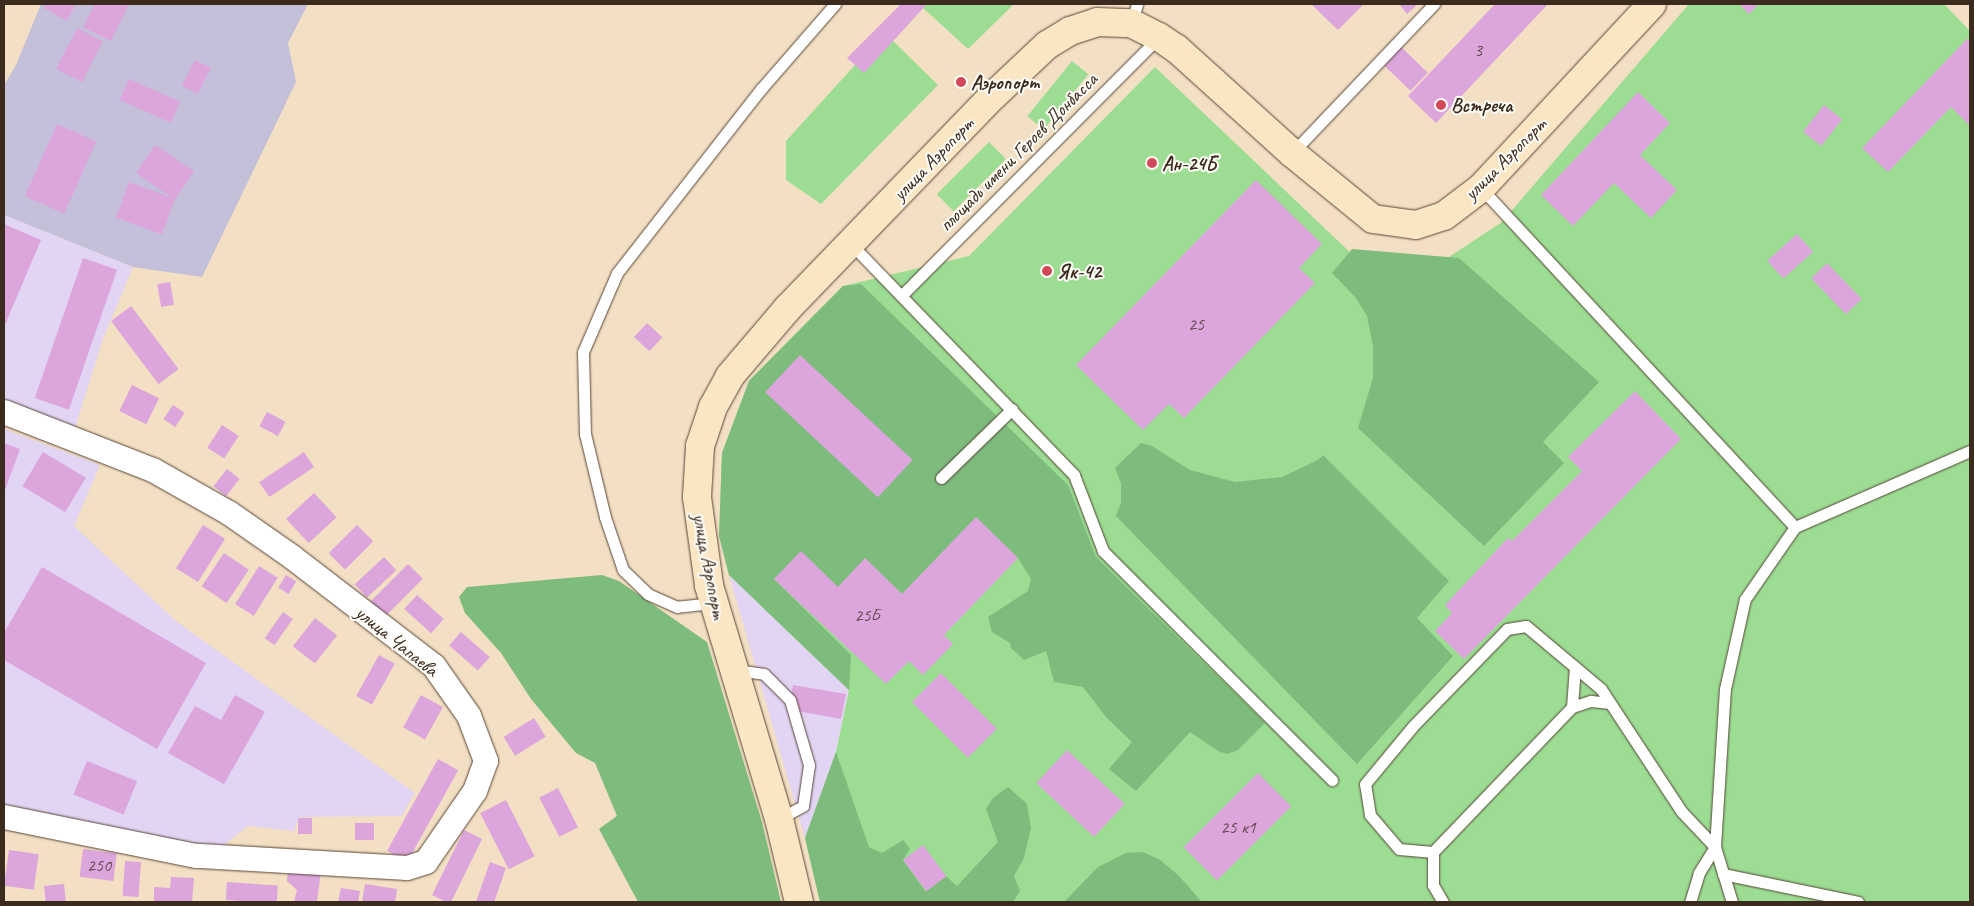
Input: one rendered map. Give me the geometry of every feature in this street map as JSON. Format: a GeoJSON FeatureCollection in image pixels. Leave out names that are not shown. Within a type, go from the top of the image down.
{"type":"FeatureCollection","features":[{"type":"Feature","properties":{"kind":"main road","name":"улица Аэропорт"},"geometry":{"type":"LineString","coordinates":[[800,902],[779,819],[732,669],[714,603],[701,544],[697,497],[700,446],[713,407],[743,359],[851,244],[1047,45],[1070,31],[1134,13],[1159,37],[1177,49],[1292,153],[1372,219],[1416,225],[1444,216],[1481,188],[1652,4]]}},
{"type":"Feature","properties":{"kind":"street","name":"улица Чапаева"},"geometry":{"type":"LineString","coordinates":[[4,412],[153,470],[228,513],[292,557],[434,666],[469,716],[486,761],[475,791],[426,862],[407,868],[196,856],[4,817]]}},
{"type":"Feature","properties":{"kind":"lane"},"geometry":{"type":"LineString","coordinates":[[714,603],[677,607],[648,594],[623,570],[604,518],[585,434],[583,352],[617,273],[761,89],[835,4]]}},
{"type":"Feature","properties":{"kind":"lane"},"geometry":{"type":"LineString","coordinates":[[1292,153],[1434,4]]}},
{"type":"Feature","properties":{"kind":"lane","name":"площадь имени Героев Донбасса"},"geometry":{"type":"LineString","coordinates":[[903,294],[1159,37]]}},
{"type":"Feature","properties":{"kind":"lane"},"geometry":{"type":"LineString","coordinates":[[1481,188],[1795,527]]}},
{"type":"Feature","properties":{"kind":"lane"},"geometry":{"type":"LineString","coordinates":[[851,244],[903,294],[1074,475],[1103,551],[1332,780]]}},
{"type":"Feature","properties":{"kind":"lane"},"geometry":{"type":"LineString","coordinates":[[941,478],[1012,408]]}},
{"type":"Feature","properties":{"kind":"lane"},"geometry":{"type":"LineString","coordinates":[[1732,902],[1714,847],[1725,689],[1744,600],[1795,527],[1970,451]]}},
{"type":"Feature","properties":{"kind":"lane"},"geometry":{"type":"LineString","coordinates":[[1433,852],[1399,849],[1370,815],[1365,784],[1413,726],[1507,629],[1526,626],[1601,689],[1681,811],[1714,847]]}},
{"type":"Feature","properties":{"kind":"lane"},"geometry":{"type":"LineString","coordinates":[[1572,707],[1575,667]]}},
{"type":"Feature","properties":{"kind":"lane"},"geometry":{"type":"LineString","coordinates":[[732,669],[764,674],[790,700],[809,765],[803,806],[779,819]]}},
{"type":"Feature","properties":{"kind":"lane"},"geometry":{"type":"LineString","coordinates":[[1443,902],[1433,885],[1433,852],[1572,707],[1591,700],[1610,703]]}},
{"type":"Feature","properties":{"kind":"lane"},"geometry":{"type":"LineString","coordinates":[[1690,902],[1699,873],[1714,847]]}},
{"type":"Feature","properties":{"kind":"lane"},"geometry":{"type":"LineString","coordinates":[[1723,874],[1858,902]]}},
{"type":"Feature","properties":{"kind":"shaded area"},"geometry":{"type":"Polygon","coordinates":[[[41,4],[308,4],[288,43],[296,82],[202,277],[133,267],[4,215],[4,85],[16,65],[41,4]]]}},
{"type":"Feature","properties":{"kind":"shaded area"},"geometry":{"type":"Polygon","coordinates":[[[4,215],[133,267],[103,339],[74,431],[4,404],[4,215]]]}},
{"type":"Feature","properties":{"kind":"shaded area"},"geometry":{"type":"Polygon","coordinates":[[[4,429],[100,465],[74,526],[176,621],[415,793],[402,816],[299,817],[294,831],[248,826],[197,866],[4,804],[4,429]]]}},
{"type":"Feature","properties":{"kind":"shaded area"},"geometry":{"type":"Polygon","coordinates":[[[729,575],[849,690],[836,752],[805,838],[729,575]]]}},
{"type":"Feature","properties":{"kind":"green space"},"geometry":{"type":"Polygon","coordinates":[[[924,4],[1014,4],[968,49],[922,7],[924,4]]]}},
{"type":"Feature","properties":{"kind":"green space"},"geometry":{"type":"Polygon","coordinates":[[[1689,4],[1944,4],[1970,31],[1970,902],[820,902],[805,838],[836,752],[849,690],[729,575],[719,536],[722,453],[749,381],[843,286],[969,256],[1155,67],[1354,256],[1449,257],[1502,222],[1689,4]]]}},
{"type":"Feature","properties":{"kind":"green space"},"geometry":{"type":"Polygon","coordinates":[[[891,39],[938,85],[821,204],[786,180],[786,141],[855,65],[891,39]]]}},
{"type":"Feature","properties":{"kind":"green space"},"geometry":{"type":"Polygon","coordinates":[[[1072,61],[1088,74],[1044,129],[1027,116],[1072,61]]]}},
{"type":"Feature","properties":{"kind":"green space"},"geometry":{"type":"Polygon","coordinates":[[[989,142],[1006,159],[954,211],[937,194],[989,142]]]}},
{"type":"Feature","properties":{"kind":"green space"},"geometry":{"type":"Polygon","coordinates":[[[1352,249],[1459,258],[1599,382],[1543,442],[1564,463],[1484,546],[1358,428],[1373,378],[1373,346],[1367,316],[1356,298],[1332,273],[1352,249]]]}},
{"type":"Feature","properties":{"kind":"green space"},"geometry":{"type":"Polygon","coordinates":[[[861,284],[1068,485],[1096,557],[1265,723],[1238,750],[1227,754],[1218,751],[1190,732],[1136,791],[1109,769],[1132,742],[1106,717],[1083,687],[1054,682],[1046,651],[1024,660],[1011,648],[1010,643],[992,632],[988,617],[1028,591],[1031,579],[1018,558],[976,518],[902,594],[865,559],[838,587],[774,579],[851,655],[849,690],[729,575],[719,536],[722,453],[749,381],[843,286],[861,284]]]}},
{"type":"Feature","properties":{"kind":"green space"},"geometry":{"type":"Polygon","coordinates":[[[1141,443],[1152,446],[1190,470],[1235,482],[1282,477],[1318,460],[1323,455],[1449,581],[1417,618],[1453,656],[1357,764],[1116,516],[1121,502],[1121,483],[1115,468],[1141,443]]]}},
{"type":"Feature","properties":{"kind":"green space"},"geometry":{"type":"Polygon","coordinates":[[[602,575],[619,581],[707,642],[762,822],[781,902],[638,902],[599,829],[617,816],[595,763],[576,753],[531,699],[501,653],[465,613],[459,597],[467,587],[602,575]]]}},
{"type":"Feature","properties":{"kind":"green space"},"geometry":{"type":"Polygon","coordinates":[[[836,752],[869,847],[882,853],[903,840],[910,849],[903,860],[925,891],[946,876],[957,886],[998,842],[986,809],[993,798],[1008,787],[1027,804],[1031,828],[1024,858],[1014,876],[1020,891],[1013,902],[820,902],[805,838],[836,752]]]}},
{"type":"Feature","properties":{"kind":"green space"},"geometry":{"type":"Polygon","coordinates":[[[1143,852],[1160,860],[1178,875],[1202,902],[1064,902],[1098,867],[1126,853],[1143,852]]]}},
{"type":"Feature","properties":{"kind":"building"},"geometry":{"type":"Polygon","coordinates":[[[46,4],[76,4],[67,21],[44,8],[46,4]]]}},
{"type":"Feature","properties":{"kind":"building"},"geometry":{"type":"Polygon","coordinates":[[[95,4],[129,4],[111,41],[83,27],[95,4]]]}},
{"type":"Feature","properties":{"kind":"building"},"geometry":{"type":"Polygon","coordinates":[[[901,4],[927,4],[864,73],[847,58],[901,4]]]}},
{"type":"Feature","properties":{"kind":"building"},"geometry":{"type":"Polygon","coordinates":[[[1311,4],[1364,4],[1338,30],[1311,4]]]}},
{"type":"Feature","properties":{"kind":"building"},"geometry":{"type":"Polygon","coordinates":[[[1399,4],[1418,4],[1407,14],[1399,4]]]}},
{"type":"Feature","properties":{"kind":"building"},"geometry":{"type":"Polygon","coordinates":[[[1495,4],[1548,4],[1436,123],[1408,96],[1495,4]]]}},
{"type":"Feature","properties":{"kind":"building"},"geometry":{"type":"Polygon","coordinates":[[[1739,4],[1759,4],[1749,14],[1739,4]]]}},
{"type":"Feature","properties":{"kind":"building"},"geometry":{"type":"Polygon","coordinates":[[[77,28],[103,41],[82,82],[56,69],[77,28]]]}},
{"type":"Feature","properties":{"kind":"building"},"geometry":{"type":"Polygon","coordinates":[[[1967,39],[1970,41],[1970,126],[1951,107],[1888,172],[1862,148],[1967,39]]]}},
{"type":"Feature","properties":{"kind":"building"},"geometry":{"type":"Polygon","coordinates":[[[1399,45],[1428,73],[1410,91],[1382,63],[1399,45]]]}},
{"type":"Feature","properties":{"kind":"building"},"geometry":{"type":"Polygon","coordinates":[[[195,60],[211,68],[198,94],[182,86],[195,60]]]}},
{"type":"Feature","properties":{"kind":"building"},"geometry":{"type":"Polygon","coordinates":[[[129,79],[180,102],[171,123],[120,100],[129,79]]]}},
{"type":"Feature","properties":{"kind":"building"},"geometry":{"type":"Polygon","coordinates":[[[1638,92],[1670,123],[1640,155],[1677,190],[1651,218],[1614,183],[1573,226],[1541,195],[1638,92]]]}},
{"type":"Feature","properties":{"kind":"building"},"geometry":{"type":"Polygon","coordinates":[[[1824,105],[1842,119],[1821,146],[1803,132],[1824,105]]]}},
{"type":"Feature","properties":{"kind":"building"},"geometry":{"type":"Polygon","coordinates":[[[57,124],[96,141],[64,214],[25,196],[57,124]]]}},
{"type":"Feature","properties":{"kind":"building"},"geometry":{"type":"Polygon","coordinates":[[[155,145],[194,171],[175,199],[136,173],[155,145]]]}},
{"type":"Feature","properties":{"kind":"building"},"geometry":{"type":"Polygon","coordinates":[[[1256,180],[1322,244],[1299,268],[1315,283],[1184,418],[1169,404],[1143,430],[1076,365],[1256,180]]]}},
{"type":"Feature","properties":{"kind":"building"},"geometry":{"type":"Polygon","coordinates":[[[129,182],[175,199],[162,234],[116,218],[129,182]]]}},
{"type":"Feature","properties":{"kind":"building"},"geometry":{"type":"Polygon","coordinates":[[[4,224],[41,240],[4,327],[4,224]]]}},
{"type":"Feature","properties":{"kind":"building"},"geometry":{"type":"Polygon","coordinates":[[[1797,234],[1813,252],[1783,279],[1767,261],[1797,234]]]}},
{"type":"Feature","properties":{"kind":"building"},"geometry":{"type":"Polygon","coordinates":[[[83,258],[117,270],[69,410],[35,398],[83,258]]]}},
{"type":"Feature","properties":{"kind":"building"},"geometry":{"type":"Polygon","coordinates":[[[1827,263],[1862,299],[1846,314],[1811,278],[1827,263]]]}},
{"type":"Feature","properties":{"kind":"building"},"geometry":{"type":"Polygon","coordinates":[[[170,282],[174,305],[161,307],[157,284],[170,282]]]}},
{"type":"Feature","properties":{"kind":"building"},"geometry":{"type":"Polygon","coordinates":[[[131,306],[179,369],[159,384],[111,321],[131,306]]]}},
{"type":"Feature","properties":{"kind":"building"},"geometry":{"type":"Polygon","coordinates":[[[647,323],[662,337],[649,351],[634,337],[647,323]]]}},
{"type":"Feature","properties":{"kind":"building"},"geometry":{"type":"Polygon","coordinates":[[[800,355],[913,460],[878,497],[765,392],[800,355]]]}},
{"type":"Feature","properties":{"kind":"building"},"geometry":{"type":"Polygon","coordinates":[[[132,385],[159,398],[146,424],[119,411],[132,385]]]}},
{"type":"Feature","properties":{"kind":"building"},"geometry":{"type":"Polygon","coordinates":[[[1635,391],[1681,439],[1464,659],[1435,631],[1452,613],[1445,605],[1508,538],[1512,541],[1582,471],[1568,457],[1635,391]]]}},
{"type":"Feature","properties":{"kind":"building"},"geometry":{"type":"Polygon","coordinates":[[[173,405],[185,413],[175,427],[163,419],[173,405]]]}},
{"type":"Feature","properties":{"kind":"building"},"geometry":{"type":"Polygon","coordinates":[[[267,412],[286,422],[278,436],[259,426],[267,412]]]}},
{"type":"Feature","properties":{"kind":"building"},"geometry":{"type":"Polygon","coordinates":[[[222,425],[239,436],[224,459],[207,448],[222,425]]]}},
{"type":"Feature","properties":{"kind":"building"},"geometry":{"type":"Polygon","coordinates":[[[4,443],[20,449],[4,493],[4,443]]]}},
{"type":"Feature","properties":{"kind":"building"},"geometry":{"type":"Polygon","coordinates":[[[43,452],[86,478],[65,512],[22,486],[43,452]]]}},
{"type":"Feature","properties":{"kind":"building"},"geometry":{"type":"Polygon","coordinates":[[[304,452],[314,467],[269,497],[259,482],[304,452]]]}},
{"type":"Feature","properties":{"kind":"building"},"geometry":{"type":"Polygon","coordinates":[[[227,469],[240,479],[226,496],[213,486],[227,469]]]}},
{"type":"Feature","properties":{"kind":"building"},"geometry":{"type":"Polygon","coordinates":[[[314,493],[337,517],[309,543],[286,519],[314,493]]]}},
{"type":"Feature","properties":{"kind":"building"},"geometry":{"type":"Polygon","coordinates":[[[976,517],[1018,558],[944,635],[953,644],[923,675],[909,661],[886,684],[774,579],[801,551],[838,587],[865,558],[902,594],[976,517]]]}},
{"type":"Feature","properties":{"kind":"building"},"geometry":{"type":"Polygon","coordinates":[[[203,525],[225,539],[198,582],[176,568],[203,525]]]}},
{"type":"Feature","properties":{"kind":"building"},"geometry":{"type":"Polygon","coordinates":[[[357,525],[373,541],[345,570],[329,553],[357,525]]]}},
{"type":"Feature","properties":{"kind":"building"},"geometry":{"type":"Polygon","coordinates":[[[224,553],[249,570],[227,603],[202,586],[224,553]]]}},
{"type":"Feature","properties":{"kind":"building"},"geometry":{"type":"Polygon","coordinates":[[[384,557],[396,570],[367,597],[355,584],[384,557]]]}},
{"type":"Feature","properties":{"kind":"building"},"geometry":{"type":"Polygon","coordinates":[[[408,564],[423,579],[384,618],[369,603],[408,564]]]}},
{"type":"Feature","properties":{"kind":"building"},"geometry":{"type":"Polygon","coordinates":[[[259,566],[278,578],[254,616],[235,604],[259,566]]]}},
{"type":"Feature","properties":{"kind":"building"},"geometry":{"type":"Polygon","coordinates":[[[42,567],[206,663],[157,749],[4,660],[4,633],[42,567]]]}},
{"type":"Feature","properties":{"kind":"building"},"geometry":{"type":"Polygon","coordinates":[[[286,575],[296,581],[289,594],[278,588],[286,575]]]}},
{"type":"Feature","properties":{"kind":"building"},"geometry":{"type":"Polygon","coordinates":[[[417,595],[444,619],[431,633],[404,609],[417,595]]]}},
{"type":"Feature","properties":{"kind":"building"},"geometry":{"type":"Polygon","coordinates":[[[283,612],[293,619],[274,645],[265,638],[283,612]]]}},
{"type":"Feature","properties":{"kind":"building"},"geometry":{"type":"Polygon","coordinates":[[[315,618],[337,635],[315,664],[293,646],[315,618]]]}},
{"type":"Feature","properties":{"kind":"building"},"geometry":{"type":"Polygon","coordinates":[[[461,632],[490,657],[478,671],[449,646],[461,632]]]}},
{"type":"Feature","properties":{"kind":"building"},"geometry":{"type":"Polygon","coordinates":[[[379,655],[395,664],[372,705],[356,696],[379,655]]]}},
{"type":"Feature","properties":{"kind":"building"},"geometry":{"type":"Polygon","coordinates":[[[941,673],[997,729],[968,758],[912,702],[941,673]]]}},
{"type":"Feature","properties":{"kind":"building"},"geometry":{"type":"Polygon","coordinates":[[[793,685],[846,694],[841,719],[797,711],[790,700],[793,685]]]}},
{"type":"Feature","properties":{"kind":"building"},"geometry":{"type":"Polygon","coordinates":[[[235,695],[265,712],[224,784],[168,753],[195,706],[221,720],[235,695]]]}},
{"type":"Feature","properties":{"kind":"building"},"geometry":{"type":"Polygon","coordinates":[[[421,695],[443,707],[425,739],[403,727],[421,695]]]}},
{"type":"Feature","properties":{"kind":"building"},"geometry":{"type":"Polygon","coordinates":[[[534,718],[546,737],[515,756],[503,737],[534,718]]]}},
{"type":"Feature","properties":{"kind":"building"},"geometry":{"type":"Polygon","coordinates":[[[1067,750],[1125,804],[1094,837],[1036,783],[1067,750]]]}},
{"type":"Feature","properties":{"kind":"building"},"geometry":{"type":"Polygon","coordinates":[[[438,759],[458,770],[407,862],[387,851],[438,759]]]}},
{"type":"Feature","properties":{"kind":"building"},"geometry":{"type":"Polygon","coordinates":[[[87,761],[137,781],[124,815],[74,794],[87,761]]]}},
{"type":"Feature","properties":{"kind":"building"},"geometry":{"type":"Polygon","coordinates":[[[1258,773],[1291,806],[1217,880],[1184,847],[1258,773]]]}},
{"type":"Feature","properties":{"kind":"building"},"geometry":{"type":"Polygon","coordinates":[[[558,788],[578,827],[559,837],[539,798],[558,788]]]}},
{"type":"Feature","properties":{"kind":"building"},"geometry":{"type":"Polygon","coordinates":[[[506,800],[535,856],[509,869],[480,813],[506,800]]]}},
{"type":"Feature","properties":{"kind":"building"},"geometry":{"type":"Polygon","coordinates":[[[298,818],[312,818],[312,834],[298,834],[298,818]]]}},
{"type":"Feature","properties":{"kind":"building"},"geometry":{"type":"Polygon","coordinates":[[[355,823],[374,823],[374,840],[355,840],[355,823]]]}},
{"type":"Feature","properties":{"kind":"building"},"geometry":{"type":"Polygon","coordinates":[[[464,830],[482,839],[451,902],[446,902],[432,895],[464,830]]]}},
{"type":"Feature","properties":{"kind":"building"},"geometry":{"type":"Polygon","coordinates":[[[923,845],[946,876],[927,891],[903,860],[923,845]]]}},
{"type":"Feature","properties":{"kind":"building"},"geometry":{"type":"Polygon","coordinates":[[[83,849],[117,853],[113,881],[80,877],[83,849]]]}},
{"type":"Feature","properties":{"kind":"building"},"geometry":{"type":"Polygon","coordinates":[[[9,850],[39,854],[34,890],[4,886],[9,850]]]}},
{"type":"Feature","properties":{"kind":"building"},"geometry":{"type":"Polygon","coordinates":[[[125,861],[141,862],[139,897],[123,896],[125,861]]]}},
{"type":"Feature","properties":{"kind":"building"},"geometry":{"type":"Polygon","coordinates":[[[490,862],[506,868],[494,902],[476,902],[490,862]]]}},
{"type":"Feature","properties":{"kind":"building"},"geometry":{"type":"Polygon","coordinates":[[[288,869],[321,871],[317,902],[294,902],[297,890],[287,881],[288,869]]]}},
{"type":"Feature","properties":{"kind":"building"},"geometry":{"type":"Polygon","coordinates":[[[171,877],[194,878],[192,902],[154,902],[154,887],[170,888],[171,877]]]}},
{"type":"Feature","properties":{"kind":"building"},"geometry":{"type":"Polygon","coordinates":[[[227,882],[278,886],[277,902],[226,900],[227,882]]]}},
{"type":"Feature","properties":{"kind":"building"},"geometry":{"type":"Polygon","coordinates":[[[64,884],[66,902],[46,902],[44,886],[64,884]]]}},
{"type":"Feature","properties":{"kind":"building"},"geometry":{"type":"Polygon","coordinates":[[[365,884],[397,889],[395,902],[362,902],[365,884]]]}},
{"type":"Feature","properties":{"kind":"building"},"geometry":{"type":"Polygon","coordinates":[[[341,888],[360,891],[358,902],[338,902],[341,888]]]}},
{"type":"Feature","properties":{"kind":"place","name":"Аэропорт"},"geometry":{"type":"Point","coordinates":[961,82]}},
{"type":"Feature","properties":{"kind":"place","name":"Встреча"},"geometry":{"type":"Point","coordinates":[1441,105]}},
{"type":"Feature","properties":{"kind":"place","name":"Ан-24Б"},"geometry":{"type":"Point","coordinates":[1152,163]}},
{"type":"Feature","properties":{"kind":"place","name":"Як-42"},"geometry":{"type":"Point","coordinates":[1047,271]}}]}
